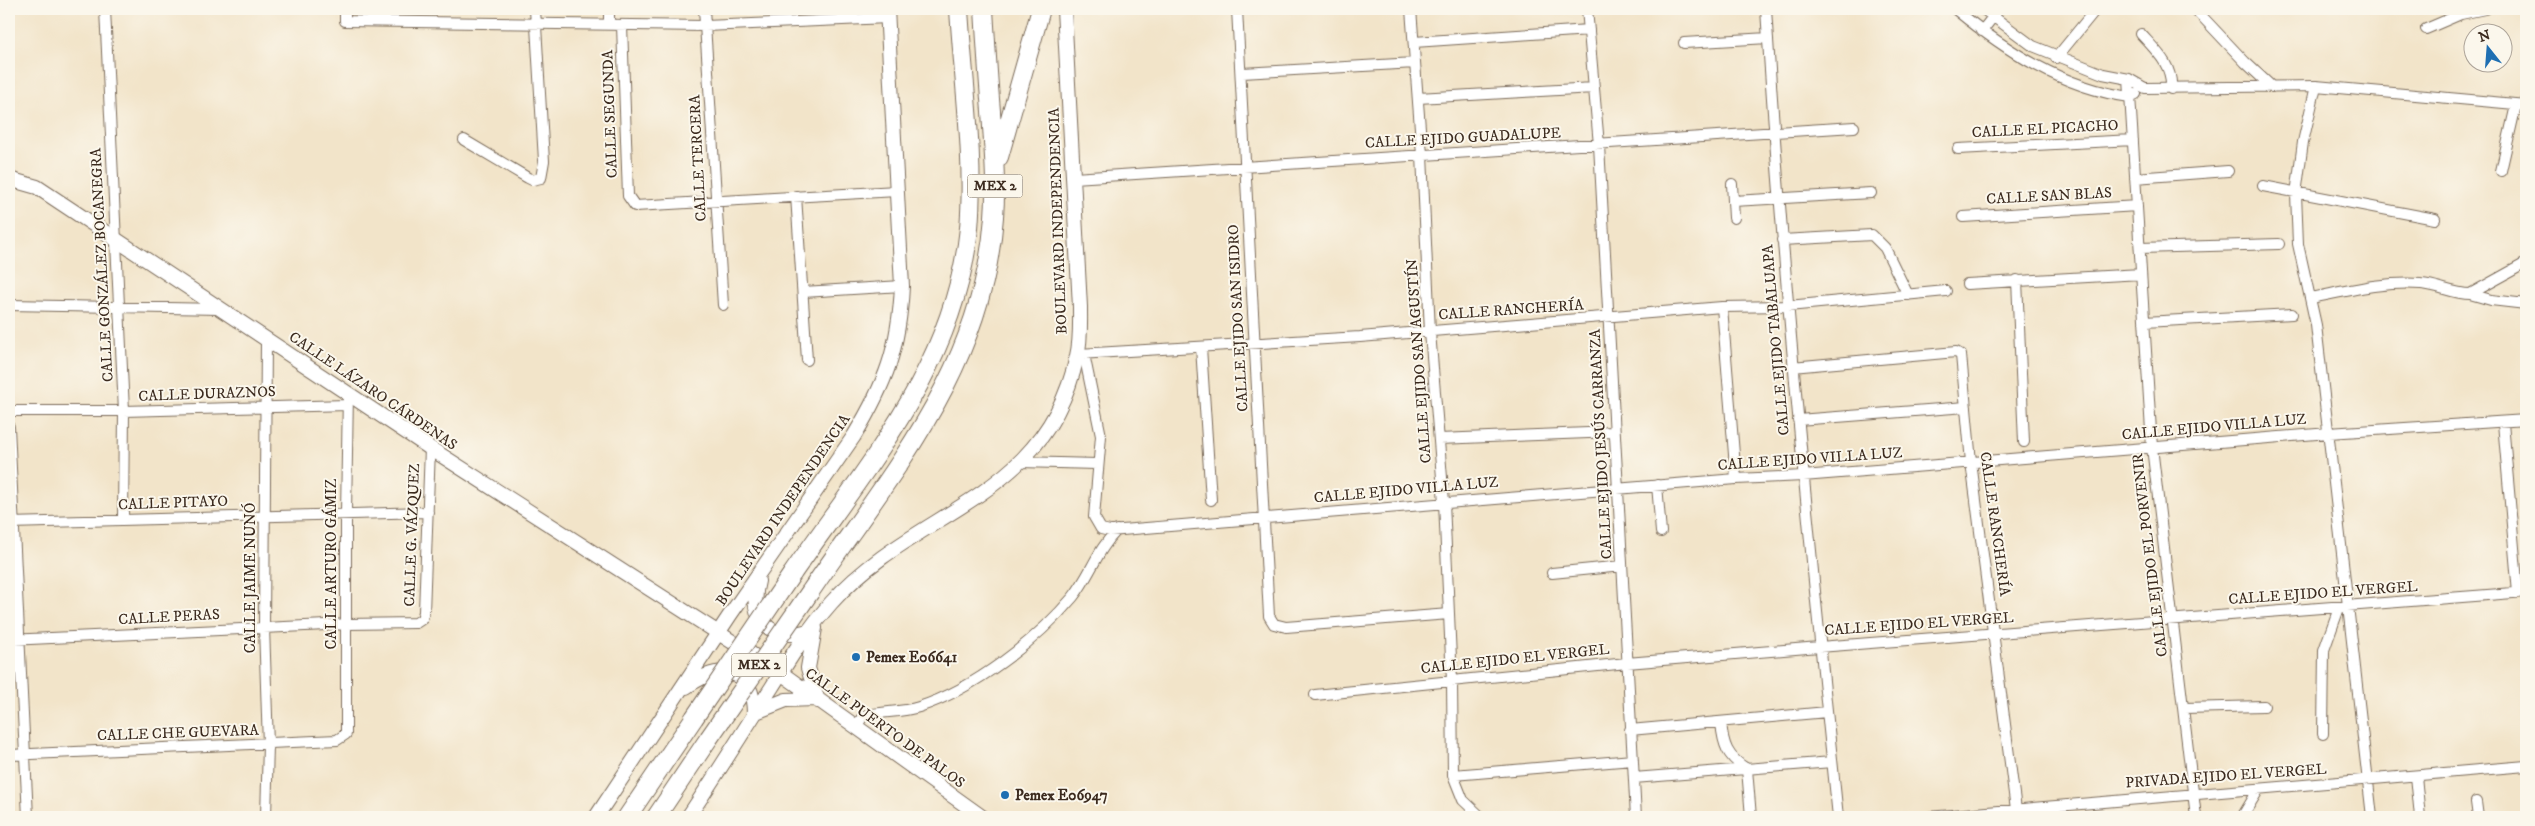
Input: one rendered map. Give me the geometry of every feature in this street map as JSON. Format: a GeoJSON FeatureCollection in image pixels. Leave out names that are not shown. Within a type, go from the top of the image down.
{"type":"FeatureCollection","features":[{"type":"Feature","properties":{"kind":"highway"},"geometry":{"type":"LineString","coordinates":[[948,9],[963,75]]}},
{"type":"Feature","properties":{"kind":"highway","name":"MEX 2"},"geometry":{"type":"LineString","coordinates":[[627,817],[905,411],[928,370],[942,338],[956,296],[969,226],[967,125],[959,9]]}},
{"type":"Feature","properties":{"kind":"highway","name":"MEX 2"},"geometry":{"type":"LineString","coordinates":[[656,817],[918,435],[939,400],[960,358],[986,274],[994,224],[995,170],[984,9]]}},
{"type":"Feature","properties":{"kind":"highway"},"geometry":{"type":"LineString","coordinates":[[995,170],[1041,9]]}},
{"type":"Feature","properties":{"kind":"main road","name":"BOULEVARD INDEPENDENCIA"},"geometry":{"type":"LineString","coordinates":[[688,817],[781,673],[813,626],[841,592],[867,569],[908,540],[994,486],[1020,462],[1043,436],[1060,407],[1081,354],[1074,178],[1064,9]]}},
{"type":"Feature","properties":{"kind":"main road","name":"BOULEVARD INDEPENDENCIA"},"geometry":{"type":"LineString","coordinates":[[596,817],[760,573],[826,479],[872,407],[895,347],[902,286],[887,13]]}},
{"type":"Feature","properties":{"kind":"main road","name":"CALLE LÁZARO CÁRDENAS"},"geometry":{"type":"LineString","coordinates":[[9,179],[37,187],[266,339],[348,399],[430,448],[720,632]]}},
{"type":"Feature","properties":{"kind":"main road"},"geometry":{"type":"LineString","coordinates":[[760,573],[754,602],[759,618],[765,624],[780,632],[799,634],[813,626]]}},
{"type":"Feature","properties":{"kind":"main road"},"geometry":{"type":"LineString","coordinates":[[680,692],[707,674],[727,672],[735,674],[748,684],[751,690],[755,713],[786,700],[816,700],[808,663],[813,626]]}},
{"type":"Feature","properties":{"kind":"main road","name":"CALLE PUERTO DE PALOS"},"geometry":{"type":"LineString","coordinates":[[720,632],[781,673],[816,700],[982,817]]}},
{"type":"Feature","properties":{"kind":"street","name":"CALLE GONZÁLEZ BOCANEGRA"},"geometry":{"type":"LineString","coordinates":[[105,9],[112,184],[118,242],[124,411],[123,520]]}},
{"type":"Feature","properties":{"kind":"street"},"geometry":{"type":"LineString","coordinates":[[345,9],[345,20],[706,26],[887,13]]}},
{"type":"Feature","properties":{"kind":"street"},"geometry":{"type":"LineString","coordinates":[[464,140],[532,180],[541,178],[544,161],[535,9]]}},
{"type":"Feature","properties":{"kind":"street"},"geometry":{"type":"LineString","coordinates":[[608,9],[609,25]]}},
{"type":"Feature","properties":{"kind":"street","name":"CALLE TERCERA"},"geometry":{"type":"LineString","coordinates":[[704,9],[714,200],[722,306]]}},
{"type":"Feature","properties":{"kind":"street","name":"CALLE EJIDO SAN ISIDRO"},"geometry":{"type":"LineString","coordinates":[[1237,9],[1242,73],[1267,612],[1274,624],[1286,627],[1449,614]]}},
{"type":"Feature","properties":{"kind":"street","name":"CALLE EJIDO SAN AGUSTÍN"},"geometry":{"type":"LineString","coordinates":[[1411,9],[1422,155],[1430,332],[1444,502],[1454,775],[1463,800],[1482,817]]}},
{"type":"Feature","properties":{"kind":"street","name":"CALLE EJIDO JESÚS CARRANZA"},"geometry":{"type":"LineString","coordinates":[[1587,9],[1599,145],[1636,817]]}},
{"type":"Feature","properties":{"kind":"street","name":"CALLE EJIDO TABALUAPA"},"geometry":{"type":"LineString","coordinates":[[1766,9],[1778,199],[1792,367],[1819,647],[1838,817]]}},
{"type":"Feature","properties":{"kind":"street"},"geometry":{"type":"LineString","coordinates":[[1955,9],[2004,47],[2043,70],[2100,92],[2130,97],[2145,88]]}},
{"type":"Feature","properties":{"kind":"street"},"geometry":{"type":"LineString","coordinates":[[1983,9],[1996,13],[2018,38],[2056,58],[2103,74],[2129,80],[2145,88],[2316,86],[2521,105],[2501,171]]}},
{"type":"Feature","properties":{"kind":"street"},"geometry":{"type":"LineString","coordinates":[[2056,58],[2096,9]]}},
{"type":"Feature","properties":{"kind":"street"},"geometry":{"type":"LineString","coordinates":[[2195,9],[2272,87]]}},
{"type":"Feature","properties":{"kind":"street"},"geometry":{"type":"LineString","coordinates":[[2426,29],[2461,14],[2485,9]]}},
{"type":"Feature","properties":{"kind":"street"},"geometry":{"type":"LineString","coordinates":[[1982,31],[1996,13]]}},
{"type":"Feature","properties":{"kind":"street","name":"CALLE SEGUNDA"},"geometry":{"type":"LineString","coordinates":[[622,25],[628,196],[630,202],[635,206],[714,200]]}},
{"type":"Feature","properties":{"kind":"street"},"geometry":{"type":"LineString","coordinates":[[1414,42],[1590,30]]}},
{"type":"Feature","properties":{"kind":"street"},"geometry":{"type":"LineString","coordinates":[[2141,34],[2169,67],[2172,89]]}},
{"type":"Feature","properties":{"kind":"street"},"geometry":{"type":"LineString","coordinates":[[1684,43],[1768,38]]}},
{"type":"Feature","properties":{"kind":"street"},"geometry":{"type":"LineString","coordinates":[[1242,73],[1415,63]]}},
{"type":"Feature","properties":{"kind":"street","name":"CALLE EJIDO EL PORVENIR"},"geometry":{"type":"LineString","coordinates":[[2129,80],[2152,447],[2174,618],[2196,817]]}},
{"type":"Feature","properties":{"kind":"street"},"geometry":{"type":"LineString","coordinates":[[2316,86],[2303,142],[2296,194],[2298,244],[2311,298],[2329,433],[2344,607],[2372,817]]}},
{"type":"Feature","properties":{"kind":"street"},"geometry":{"type":"LineString","coordinates":[[1418,98],[1594,88]]}},
{"type":"Feature","properties":{"kind":"street","name":"CALLE EJIDO GUADALUPE"},"geometry":{"type":"LineString","coordinates":[[1074,178],[1854,128]]}},
{"type":"Feature","properties":{"kind":"street","name":"CALLE EL PICACHO"},"geometry":{"type":"LineString","coordinates":[[1958,149],[2133,140]]}},
{"type":"Feature","properties":{"kind":"street"},"geometry":{"type":"LineString","coordinates":[[2135,178],[2228,170]]}},
{"type":"Feature","properties":{"kind":"street"},"geometry":{"type":"LineString","coordinates":[[1732,184],[1734,218]]}},
{"type":"Feature","properties":{"kind":"street"},"geometry":{"type":"LineString","coordinates":[[2263,186],[2296,194],[2435,219]]}},
{"type":"Feature","properties":{"kind":"street"},"geometry":{"type":"LineString","coordinates":[[714,200],[897,191]]}},
{"type":"Feature","properties":{"kind":"street"},"geometry":{"type":"LineString","coordinates":[[1733,201],[1871,193]]}},
{"type":"Feature","properties":{"kind":"street"},"geometry":{"type":"LineString","coordinates":[[796,196],[807,360]]}},
{"type":"Feature","properties":{"kind":"street","name":"CALLE SAN BLAS"},"geometry":{"type":"LineString","coordinates":[[1963,217],[2137,206]]}},
{"type":"Feature","properties":{"kind":"street"},"geometry":{"type":"LineString","coordinates":[[1782,240],[1869,233],[1884,248],[1908,295]]}},
{"type":"Feature","properties":{"kind":"street"},"geometry":{"type":"LineString","coordinates":[[2140,248],[2279,244]]}},
{"type":"Feature","properties":{"kind":"street"},"geometry":{"type":"LineString","coordinates":[[2470,294],[2526,262]]}},
{"type":"Feature","properties":{"kind":"street"},"geometry":{"type":"LineString","coordinates":[[1967,284],[2142,274]]}},
{"type":"Feature","properties":{"kind":"street"},"geometry":{"type":"LineString","coordinates":[[2017,280],[2024,442]]}},
{"type":"Feature","properties":{"kind":"street"},"geometry":{"type":"LineString","coordinates":[[2311,298],[2374,286],[2405,283],[2428,285],[2499,302],[2526,304]]}},
{"type":"Feature","properties":{"kind":"street"},"geometry":{"type":"LineString","coordinates":[[802,292],[902,286]]}},
{"type":"Feature","properties":{"kind":"street","name":"CALLE RANCHERÍA"},"geometry":{"type":"LineString","coordinates":[[1081,354],[1430,332],[1722,308],[1788,306],[1946,291]]}},
{"type":"Feature","properties":{"kind":"street"},"geometry":{"type":"LineString","coordinates":[[9,305],[220,309]]}},
{"type":"Feature","properties":{"kind":"street"},"geometry":{"type":"LineString","coordinates":[[1722,308],[1736,479]]}},
{"type":"Feature","properties":{"kind":"street"},"geometry":{"type":"LineString","coordinates":[[2144,322],[2292,314]]}},
{"type":"Feature","properties":{"kind":"street","name":"CALLE JAIME NUNÓ"},"geometry":{"type":"LineString","coordinates":[[266,339],[264,627],[268,745],[266,817]]}},
{"type":"Feature","properties":{"kind":"street"},"geometry":{"type":"LineString","coordinates":[[1201,347],[1211,500]]}},
{"type":"Feature","properties":{"kind":"street"},"geometry":{"type":"LineString","coordinates":[[1020,462],[1097,464],[1100,428],[1081,354]]}},
{"type":"Feature","properties":{"kind":"street","name":"CALLE RANCHERÍA"},"geometry":{"type":"LineString","coordinates":[[1792,367],[1960,354],[1971,462],[1995,634],[2016,813]]}},
{"type":"Feature","properties":{"kind":"street","name":"CALLE DURAZNOS"},"geometry":{"type":"LineString","coordinates":[[9,411],[124,411],[266,407],[348,399]]}},
{"type":"Feature","properties":{"kind":"street","name":"CALLE ARTURO GÁMIZ"},"geometry":{"type":"LineString","coordinates":[[346,734],[348,399]]}},
{"type":"Feature","properties":{"kind":"street"},"geometry":{"type":"LineString","coordinates":[[1798,420],[1966,407]]}},
{"type":"Feature","properties":{"kind":"street","name":"CALLE EJIDO VILLA LUZ"},"geometry":{"type":"LineString","coordinates":[[1097,464],[1094,517],[1098,526],[1105,530],[1117,530],[1657,485],[1803,476],[2329,433],[2526,420]]}},
{"type":"Feature","properties":{"kind":"street"},"geometry":{"type":"LineString","coordinates":[[2503,423],[2522,593]]}},
{"type":"Feature","properties":{"kind":"street"},"geometry":{"type":"LineString","coordinates":[[9,427],[10,523],[20,640],[28,817]]}},
{"type":"Feature","properties":{"kind":"street"},"geometry":{"type":"LineString","coordinates":[[1440,439],[1614,432]]}},
{"type":"Feature","properties":{"kind":"street","name":"CALLE G. VÁZQUEZ"},"geometry":{"type":"LineString","coordinates":[[420,622],[424,612],[430,448]]}},
{"type":"Feature","properties":{"kind":"street"},"geometry":{"type":"LineString","coordinates":[[1657,485],[1661,532]]}},
{"type":"Feature","properties":{"kind":"street","name":"CALLE PITAYO"},"geometry":{"type":"LineString","coordinates":[[10,523],[428,512]]}},
{"type":"Feature","properties":{"kind":"street"},"geometry":{"type":"LineString","coordinates":[[856,728],[863,716],[877,712],[903,712],[933,702],[977,677],[1032,640],[1052,622],[1075,594],[1103,546],[1117,530]]}},
{"type":"Feature","properties":{"kind":"street"},"geometry":{"type":"LineString","coordinates":[[1552,573],[1622,566]]}},
{"type":"Feature","properties":{"kind":"street","name":"CALLE EJIDO EL VERGEL"},"geometry":{"type":"LineString","coordinates":[[1315,695],[1627,663],[2174,618],[2522,593]]}},
{"type":"Feature","properties":{"kind":"street"},"geometry":{"type":"LineString","coordinates":[[2323,734],[2324,650],[2344,607]]}},
{"type":"Feature","properties":{"kind":"street","name":"CALLE PERAS"},"geometry":{"type":"LineString","coordinates":[[9,640],[264,627],[347,624],[406,625],[420,622]]}},
{"type":"Feature","properties":{"kind":"street"},"geometry":{"type":"LineString","coordinates":[[2184,708],[2264,706]]}},
{"type":"Feature","properties":{"kind":"street"},"geometry":{"type":"LineString","coordinates":[[1630,730],[1826,712]]}},
{"type":"Feature","properties":{"kind":"street"},"geometry":{"type":"LineString","coordinates":[[1720,722],[1722,740],[1728,753],[1747,769],[1751,817]]}},
{"type":"Feature","properties":{"kind":"street","name":"CALLE CHE GUEVARA"},"geometry":{"type":"LineString","coordinates":[[9,755],[268,745],[337,740],[346,734]]}},
{"type":"Feature","properties":{"kind":"street"},"geometry":{"type":"LineString","coordinates":[[1454,775],[1632,760]]}},
{"type":"Feature","properties":{"kind":"street"},"geometry":{"type":"LineString","coordinates":[[1634,778],[1832,762]]}},
{"type":"Feature","properties":{"kind":"street","name":"PRIVADA EJIDO EL VERGEL"},"geometry":{"type":"LineString","coordinates":[[1928,817],[2016,813],[2194,793],[2526,766]]}},
{"type":"Feature","properties":{"kind":"street"},"geometry":{"type":"LineString","coordinates":[[2416,776],[2420,817]]}},
{"type":"Feature","properties":{"kind":"street"},"geometry":{"type":"LineString","coordinates":[[2242,817],[2259,789]]}},
{"type":"Feature","properties":{"kind":"street"},"geometry":{"type":"LineString","coordinates":[[2476,802],[2478,817]]}},
{"type":"Feature","properties":{"kind":"place","name":"Pemex E06641"},"geometry":{"type":"Point","coordinates":[856,657]}},
{"type":"Feature","properties":{"kind":"place","name":"Pemex E06947"},"geometry":{"type":"Point","coordinates":[1005,795]}}]}
